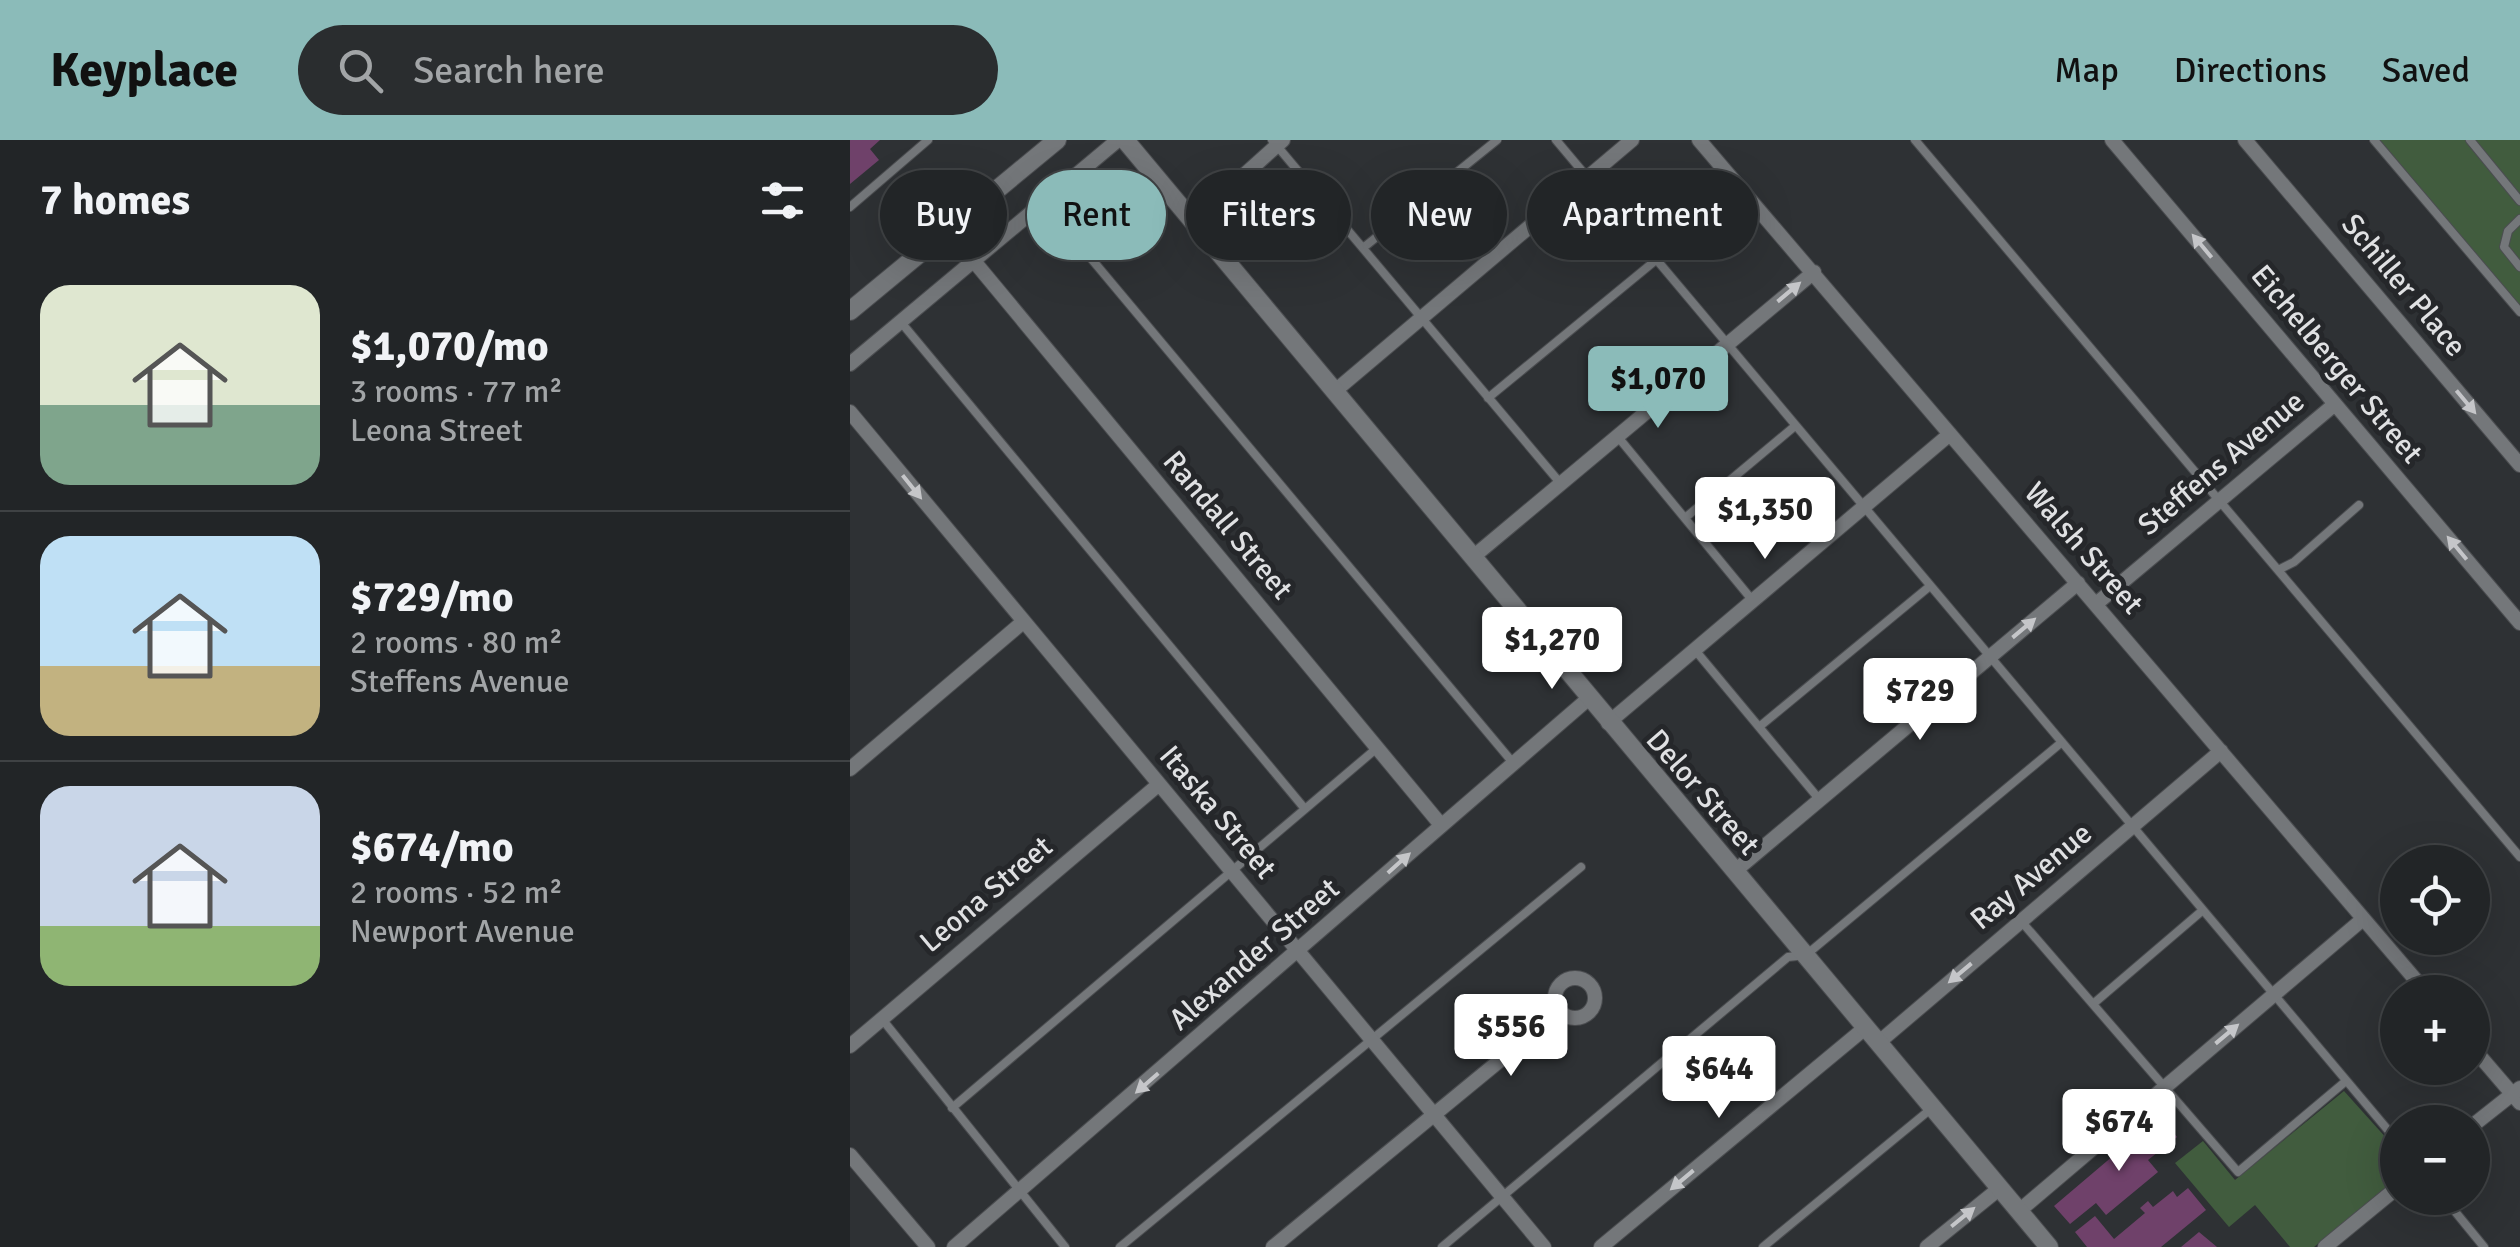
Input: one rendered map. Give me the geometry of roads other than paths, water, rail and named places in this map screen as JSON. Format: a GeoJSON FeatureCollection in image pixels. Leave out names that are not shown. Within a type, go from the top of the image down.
{"type":"FeatureCollection","features":[{"type":"Feature","properties":{"kind":"street"},"geometry":{"type":"LineString","coordinates":[[850,311],[1057,140]]}},
{"type":"Feature","properties":{"kind":"street"},"geometry":{"type":"LineString","coordinates":[[1084,170],[1122,140]]}},
{"type":"Feature","properties":{"kind":"street","name":"Delor Street"},"geometry":{"type":"LineString","coordinates":[[1122,140],[1186,213]]}},
{"type":"Feature","properties":{"kind":"street"},"geometry":{"type":"LineString","coordinates":[[1596,170],[1632,140]]}},
{"type":"Feature","properties":{"kind":"street","name":"Walsh Street"},"geometry":{"type":"LineString","coordinates":[[1699,140],[2411,975]]}},
{"type":"Feature","properties":{"kind":"street","name":"Eichelberger Street"},"geometry":{"type":"LineString","coordinates":[[2112,140],[2520,622]]}},
{"type":"Feature","properties":{"kind":"street","name":"Schiller Place"},"geometry":{"type":"LineString","coordinates":[[2245,140],[2520,466]]}},
{"type":"Feature","properties":{"kind":"street"},"geometry":{"type":"LineString","coordinates":[[1248,170],[1278,142]]}},
{"type":"Feature","properties":{"kind":"street"},"geometry":{"type":"LineString","coordinates":[[1007,232],[1027,216]]}},
{"type":"Feature","properties":{"kind":"street"},"geometry":{"type":"LineString","coordinates":[[1335,391],[1527,228]]}},
{"type":"Feature","properties":{"kind":"street"},"geometry":{"type":"LineString","coordinates":[[850,364],[973,260]]}},
{"type":"Feature","properties":{"kind":"street","name":"Randall Street"},"geometry":{"type":"LineString","coordinates":[[973,260],[1441,826]]}},
{"type":"Feature","properties":{"kind":"street","name":"Delor Street"},"geometry":{"type":"LineString","coordinates":[[1226,260],[1588,700],[2049,1247]]}},
{"type":"Feature","properties":{"kind":"street"},"geometry":{"type":"LineString","coordinates":[[1473,557],[1814,272]]}},
{"type":"Feature","properties":{"kind":"street","name":"Steffens Avenue"},"geometry":{"type":"LineString","coordinates":[[2096,604],[2335,404]]}},
{"type":"Feature","properties":{"kind":"street","name":"Itaska Street"},"geometry":{"type":"LineString","coordinates":[[850,412],[1544,1247]]}},
{"type":"Feature","properties":{"kind":"street"},"geometry":{"type":"LineString","coordinates":[[1608,723],[1950,434]]}},
{"type":"Feature","properties":{"kind":"street"},"geometry":{"type":"LineString","coordinates":[[1735,871],[2078,582]]}},
{"type":"Feature","properties":{"kind":"street"},"geometry":{"type":"LineString","coordinates":[[850,769],[1022,622]]}},
{"type":"Feature","properties":{"kind":"street","name":"Alexander Street"},"geometry":{"type":"LineString","coordinates":[[954,1247],[1588,700]]}},
{"type":"Feature","properties":{"kind":"street","name":"Ray Avenue"},"geometry":{"type":"LineString","coordinates":[[1601,1247],[2021,921],[2221,751]]}},
{"type":"Feature","properties":{"kind":"street","name":"Leona Street"},"geometry":{"type":"LineString","coordinates":[[850,1046],[1158,785]]}},
{"type":"Feature","properties":{"kind":"street"},"geometry":{"type":"LineString","coordinates":[[2019,1211],[2363,919]]}},
{"type":"Feature","properties":{"kind":"street"},"geometry":{"type":"LineString","coordinates":[[1273,1247],[1560,1011]]}},
{"type":"Feature","properties":{"kind":"street"},"geometry":{"type":"LineString","coordinates":[[2490,1067],[2517,1095],[2490,1114]]}},
{"type":"Feature","properties":{"kind":"street"},"geometry":{"type":"LineString","coordinates":[[850,1155],[928,1247]]}},
{"type":"Feature","properties":{"kind":"street"},"geometry":{"type":"LineString","coordinates":[[1927,1247],[2000,1188]]}},
{"type":"Feature","properties":{"kind":"street"},"geometry":{"type":"LineString","coordinates":[[2325,1247],[2380,1203]]}},
{"type":"Feature","properties":{"kind":"lane"},"geometry":{"type":"LineString","coordinates":[[850,207],[928,140]]}},
{"type":"Feature","properties":{"kind":"lane"},"geometry":{"type":"LineString","coordinates":[[1363,248],[1498,140]]}},
{"type":"Feature","properties":{"kind":"lane"},"geometry":{"type":"LineString","coordinates":[[1556,140],[1581,170]]}},
{"type":"Feature","properties":{"kind":"lane"},"geometry":{"type":"LineString","coordinates":[[1915,140],[2520,858]]}},
{"type":"Feature","properties":{"kind":"lane"},"geometry":{"type":"LineString","coordinates":[[2374,140],[2520,312]]}},
{"type":"Feature","properties":{"kind":"lane"},"geometry":{"type":"LineString","coordinates":[[2470,140],[2520,201]]}},
{"type":"Feature","properties":{"kind":"lane"},"geometry":{"type":"LineString","coordinates":[[1278,142],[1561,484]]}},
{"type":"Feature","properties":{"kind":"lane"},"geometry":{"type":"LineString","coordinates":[[2520,219],[2508,231],[2504,247],[2520,266]]}},
{"type":"Feature","properties":{"kind":"lane"},"geometry":{"type":"LineString","coordinates":[[1093,260],[1514,764]]}},
{"type":"Feature","properties":{"kind":"lane"},"geometry":{"type":"LineString","coordinates":[[1488,398],[1656,260],[2380,1121]]}},
{"type":"Feature","properties":{"kind":"lane"},"geometry":{"type":"LineString","coordinates":[[900,320],[1305,809]]}},
{"type":"Feature","properties":{"kind":"lane"},"geometry":{"type":"LineString","coordinates":[[1685,518],[1795,426]]}},
{"type":"Feature","properties":{"kind":"lane"},"geometry":{"type":"LineString","coordinates":[[1618,436],[1753,600]]}},
{"type":"Feature","properties":{"kind":"lane"},"geometry":{"type":"LineString","coordinates":[[2278,570],[2294,562],[2359,505]]}},
{"type":"Feature","properties":{"kind":"lane"},"geometry":{"type":"LineString","coordinates":[[1759,727],[1930,586]]}},
{"type":"Feature","properties":{"kind":"lane"},"geometry":{"type":"LineString","coordinates":[[1695,650],[1819,798]]}},
{"type":"Feature","properties":{"kind":"lane"},"geometry":{"type":"LineString","coordinates":[[1442,1247],[1788,957],[1806,955],[2062,742]]}},
{"type":"Feature","properties":{"kind":"lane"},"geometry":{"type":"LineString","coordinates":[[952,1108],[1377,748]]}},
{"type":"Feature","properties":{"kind":"lane"},"geometry":{"type":"LineString","coordinates":[[1120,1247],[1580,867]]}},
{"type":"Feature","properties":{"kind":"lane"},"geometry":{"type":"LineString","coordinates":[[2093,1004],[2202,910]]}},
{"type":"Feature","properties":{"kind":"lane"},"geometry":{"type":"LineString","coordinates":[[2021,921],[2238,1172],[2346,1080]]}},
{"type":"Feature","properties":{"kind":"lane"},"geometry":{"type":"LineString","coordinates":[[882,1019],[1066,1247]]}},
{"type":"Feature","properties":{"kind":"lane"},"geometry":{"type":"LineString","coordinates":[[1763,1247],[1932,1108]]}},
{"type":"Feature","properties":{"kind":"lane"},"geometry":{"type":"LineString","coordinates":[[2458,1215],[2484,1247]]}}]}
